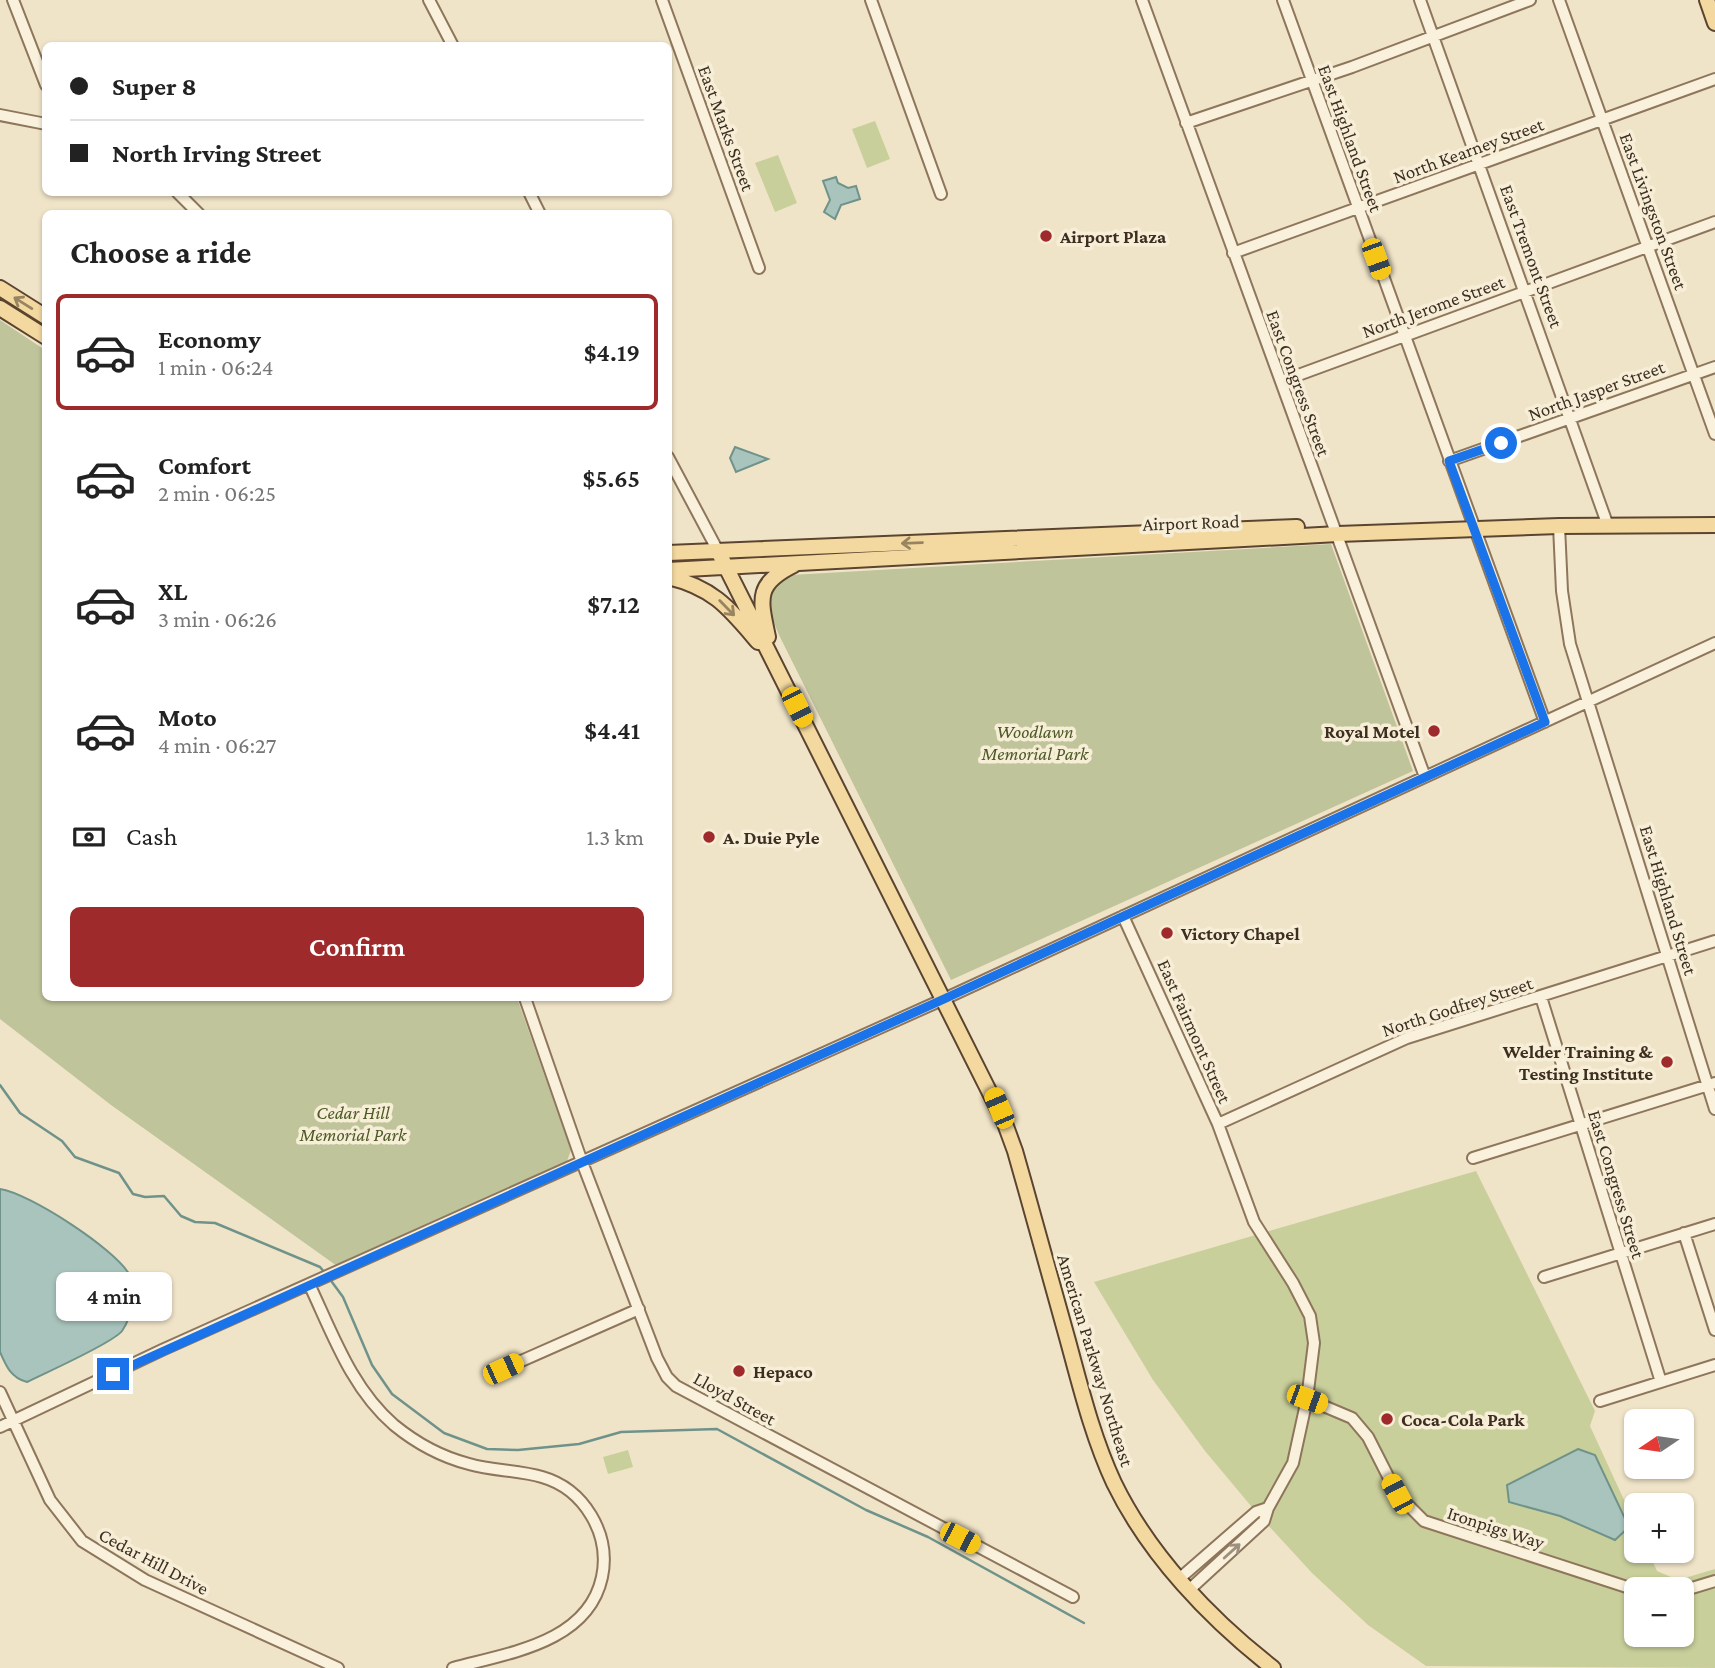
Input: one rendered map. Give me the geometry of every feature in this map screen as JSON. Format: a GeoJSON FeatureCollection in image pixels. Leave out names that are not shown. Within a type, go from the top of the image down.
{"type":"FeatureCollection","features":[{"type":"Feature","properties":{"kind":"main road"},"geometry":{"type":"LineString","coordinates":[[1707,0],[1715,23]]}},
{"type":"Feature","properties":{"kind":"main road"},"geometry":{"type":"LineString","coordinates":[[0,288],[42,314]]}},
{"type":"Feature","properties":{"kind":"main road"},"geometry":{"type":"LineString","coordinates":[[0,308],[42,334]]}},
{"type":"Feature","properties":{"kind":"main road","name":"Airport Road"},"geometry":{"type":"LineString","coordinates":[[672,553],[1715,516]]}},
{"type":"Feature","properties":{"kind":"main road","name":"Airport Road"},"geometry":{"type":"LineString","coordinates":[[1472,525],[1559,526],[1607,521],[1715,525]]}},
{"type":"Feature","properties":{"kind":"main road","name":"Airport Road"},"geometry":{"type":"LineString","coordinates":[[672,570],[1335,530]]}},
{"type":"Feature","properties":{"kind":"main road"},"geometry":{"type":"LineString","coordinates":[[718,551],[772,659]]}},
{"type":"Feature","properties":{"kind":"main road"},"geometry":{"type":"LineString","coordinates":[[772,659],[761,607],[762,594],[771,578],[799,563]]}},
{"type":"Feature","properties":{"kind":"main road"},"geometry":{"type":"LineString","coordinates":[[672,578],[701,586],[721,601],[772,659]]}},
{"type":"Feature","properties":{"kind":"main road","name":"American Parkway Northeast"},"geometry":{"type":"LineString","coordinates":[[772,659],[993,1095],[1015,1151],[1097,1443],[1132,1515],[1184,1585],[1234,1637],[1273,1668]]}},
{"type":"Feature","properties":{"kind":"street"},"geometry":{"type":"LineString","coordinates":[[13,0],[42,75]]}},
{"type":"Feature","properties":{"kind":"street"},"geometry":{"type":"LineString","coordinates":[[429,0],[451,42]]}},
{"type":"Feature","properties":{"kind":"street","name":"East Marks Street"},"geometry":{"type":"LineString","coordinates":[[663,0],[759,268]]}},
{"type":"Feature","properties":{"kind":"street"},"geometry":{"type":"LineString","coordinates":[[871,0],[941,194]]}},
{"type":"Feature","properties":{"kind":"street","name":"East Congress Street"},"geometry":{"type":"LineString","coordinates":[[1142,0],[1425,777]]}},
{"type":"Feature","properties":{"kind":"street","name":"East Highland Street"},"geometry":{"type":"LineString","coordinates":[[1283,0],[1545,722]]}},
{"type":"Feature","properties":{"kind":"street","name":"East Tremont Street"},"geometry":{"type":"LineString","coordinates":[[1420,0],[1607,521]]}},
{"type":"Feature","properties":{"kind":"street"},"geometry":{"type":"LineString","coordinates":[[1186,123],[1530,0]]}},
{"type":"Feature","properties":{"kind":"street","name":"East Livingston Street"},"geometry":{"type":"LineString","coordinates":[[1559,0],[1715,434]]}},
{"type":"Feature","properties":{"kind":"street","name":"North Kearney Street"},"geometry":{"type":"LineString","coordinates":[[1233,253],[1715,79]]}},
{"type":"Feature","properties":{"kind":"street"},"geometry":{"type":"LineString","coordinates":[[0,115],[42,123]]}},
{"type":"Feature","properties":{"kind":"street"},"geometry":{"type":"LineString","coordinates":[[181,196],[195,210]]}},
{"type":"Feature","properties":{"kind":"street","name":"North Jerome Street"},"geometry":{"type":"LineString","coordinates":[[1282,381],[1715,222]]}},
{"type":"Feature","properties":{"kind":"street","name":"North Jasper Street"},"geometry":{"type":"LineString","coordinates":[[1449,461],[1715,367]]}},
{"type":"Feature","properties":{"kind":"street"},"geometry":{"type":"LineString","coordinates":[[672,465],[718,551]]}},
{"type":"Feature","properties":{"kind":"street","name":"East Highland Street"},"geometry":{"type":"LineString","coordinates":[[1559,526],[1557,538],[1565,620],[1668,956],[1711,1084],[1715,1109]]}},
{"type":"Feature","properties":{"kind":"street"},"geometry":{"type":"LineString","coordinates":[[0,1427],[162,1350],[328,1278],[944,999],[1715,643]]}},
{"type":"Feature","properties":{"kind":"street","name":"East Fairmont Street"},"geometry":{"type":"LineString","coordinates":[[1123,915],[1218,1124],[1254,1222],[1310,1315],[1314,1343],[1307,1399]]}},
{"type":"Feature","properties":{"kind":"street","name":"North Godfrey Street"},"geometry":{"type":"LineString","coordinates":[[1218,1124],[1407,1038],[1715,941]]}},
{"type":"Feature","properties":{"kind":"street","name":"East Congress Street"},"geometry":{"type":"LineString","coordinates":[[1541,997],[1661,1382]]}},
{"type":"Feature","properties":{"kind":"street","name":"Lloyd Street"},"geometry":{"type":"LineString","coordinates":[[526,1001],[582,1162],[661,1368],[676,1386],[1073,1597]]}},
{"type":"Feature","properties":{"kind":"street"},"geometry":{"type":"LineString","coordinates":[[1473,1158],[1711,1084]]}},
{"type":"Feature","properties":{"kind":"street"},"geometry":{"type":"LineString","coordinates":[[1544,1277],[1715,1224]]}},
{"type":"Feature","properties":{"kind":"street"},"geometry":{"type":"LineString","coordinates":[[1684,1233],[1715,1330]]}},
{"type":"Feature","properties":{"kind":"street"},"geometry":{"type":"LineString","coordinates":[[310,1286],[354,1378],[394,1424],[426,1447],[470,1465],[528,1473],[560,1485],[581,1501],[597,1527],[603,1550],[602,1577],[591,1605],[575,1623],[553,1638],[453,1668]]}},
{"type":"Feature","properties":{"kind":"street"},"geometry":{"type":"LineString","coordinates":[[503,1369],[639,1309]]}},
{"type":"Feature","properties":{"kind":"street"},"geometry":{"type":"LineString","coordinates":[[1600,1401],[1715,1366]]}},
{"type":"Feature","properties":{"kind":"street","name":"Cedar Hill Drive"},"geometry":{"type":"LineString","coordinates":[[0,1392],[50,1500],[68,1528],[89,1547],[145,1580],[338,1668]]}},
{"type":"Feature","properties":{"kind":"street"},"geometry":{"type":"LineString","coordinates":[[1184,1585],[1256,1512],[1268,1508],[1293,1463],[1307,1399]]}},
{"type":"Feature","properties":{"kind":"street","name":"Ironpigs Way"},"geometry":{"type":"LineString","coordinates":[[1307,1399],[1352,1418],[1368,1437],[1397,1494],[1424,1521],[1624,1586]]}},
{"type":"Feature","properties":{"kind":"street"},"geometry":{"type":"LineString","coordinates":[[1694,1587],[1715,1581]]}},
{"type":"Feature","properties":{"kind":"green space"},"geometry":{"type":"Polygon","coordinates":[[[875,121],[890,159],[867,168],[852,129],[875,121]]]}},
{"type":"Feature","properties":{"kind":"green space"},"geometry":{"type":"Polygon","coordinates":[[[778,155],[797,203],[775,212],[755,163],[778,155]]]}},
{"type":"Feature","properties":{"kind":"green space","name":"Cedar Hill Memorial Park"},"geometry":{"type":"Polygon","coordinates":[[[0,320],[42,348],[42,1001],[518,1001],[571,1150],[566,1164],[337,1266],[111,1105],[0,1019],[0,320]]]}},
{"type":"Feature","properties":{"kind":"green space","name":"Woodlawn Memorial Park"},"geometry":{"type":"Polygon","coordinates":[[[1331,544],[1413,771],[951,980],[779,635],[768,608],[773,582],[791,575],[1331,544]]]}},
{"type":"Feature","properties":{"kind":"green space","name":"Coca-Cola Park"},"geometry":{"type":"Polygon","coordinates":[[[1476,1171],[1595,1411],[1590,1426],[1624,1500],[1624,1563],[1653,1563],[1657,1571],[1671,1577],[1624,1577],[1624,1647],[1694,1647],[1694,1577],[1688,1577],[1715,1569],[1715,1668],[1426,1666],[1368,1625],[1312,1573],[1205,1451],[1153,1380],[1094,1282],[1476,1171]]]}},
{"type":"Feature","properties":{"kind":"green space"},"geometry":{"type":"Polygon","coordinates":[[[628,1450],[633,1467],[608,1474],[603,1457],[628,1450]]]}},
{"type":"Feature","properties":{"kind":"water"},"geometry":{"type":"Polygon","coordinates":[[[836,177],[838,183],[848,188],[856,186],[860,199],[841,205],[835,219],[824,212],[830,200],[823,181],[836,177]]]}},
{"type":"Feature","properties":{"kind":"water"},"geometry":{"type":"Polygon","coordinates":[[[735,447],[768,459],[736,472],[730,458],[735,447]]]}},
{"type":"Feature","properties":{"kind":"water"},"geometry":{"type":"Polygon","coordinates":[[[0,1189],[30,1200],[90,1237],[121,1263],[129,1274],[133,1288],[133,1303],[122,1331],[93,1350],[27,1382],[13,1374],[0,1352],[0,1189]]]}},
{"type":"Feature","properties":{"kind":"water"},"geometry":{"type":"Polygon","coordinates":[[[1578,1449],[1595,1455],[1624,1516],[1624,1532],[1615,1540],[1560,1516],[1509,1502],[1507,1485],[1578,1449]]]}},
{"type":"Feature","properties":{"kind":"waterway"},"geometry":{"type":"LineString","coordinates":[[0,1085],[20,1113],[62,1141],[75,1157],[119,1173],[133,1194],[145,1197],[164,1196],[181,1216],[195,1222],[215,1223],[320,1267],[325,1273]]}},
{"type":"Feature","properties":{"kind":"waterway"},"geometry":{"type":"LineString","coordinates":[[329,1278],[343,1297],[372,1365],[392,1394],[444,1433],[487,1449],[518,1450],[579,1444],[621,1432],[717,1429],[866,1510],[928,1537],[1084,1623]]}},
{"type":"Feature","properties":{"kind":"place","name":"Airport Plaza"},"geometry":{"type":"Point","coordinates":[1046,236]}},
{"type":"Feature","properties":{"kind":"place","name":"Royal Motel"},"geometry":{"type":"Point","coordinates":[1434,731]}},
{"type":"Feature","properties":{"kind":"place","name":"A. Duie Pyle"},"geometry":{"type":"Point","coordinates":[709,837]}},
{"type":"Feature","properties":{"kind":"place","name":"Victory Chapel"},"geometry":{"type":"Point","coordinates":[1167,933]}},
{"type":"Feature","properties":{"kind":"place","name":"Welder Training & Testing Institute"},"geometry":{"type":"Point","coordinates":[1667,1062]}},
{"type":"Feature","properties":{"kind":"place","name":"Hepaco"},"geometry":{"type":"Point","coordinates":[739,1371]}},
{"type":"Feature","properties":{"kind":"place","name":"Coca-Cola Park"},"geometry":{"type":"Point","coordinates":[1387,1419]}},
{"type":"Feature","properties":{"kind":"route"},"geometry":{"type":"LineString","coordinates":[[113,1374],[944,999],[1545,722],[1449,461],[1501,443]]}}]}
